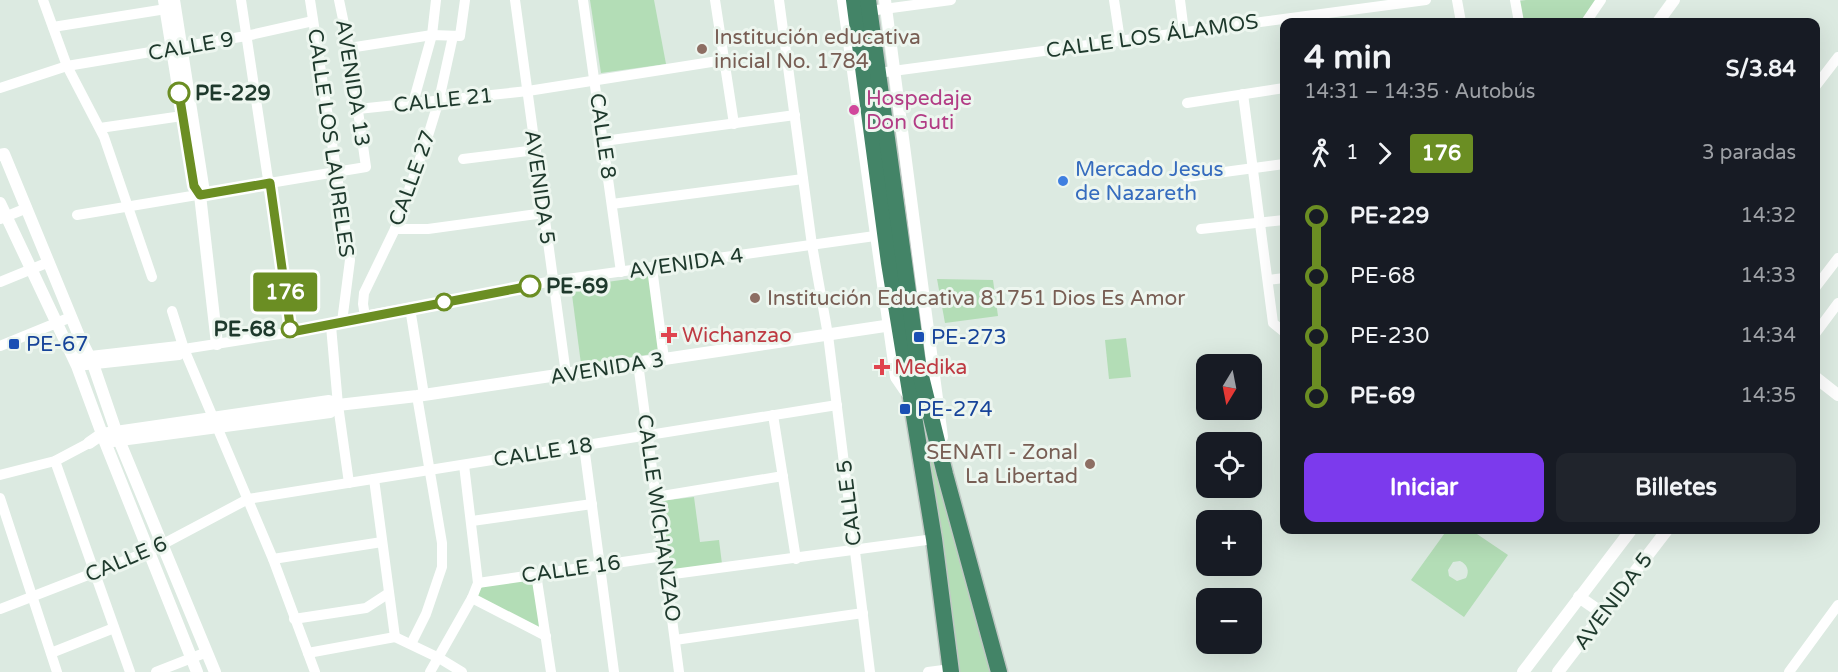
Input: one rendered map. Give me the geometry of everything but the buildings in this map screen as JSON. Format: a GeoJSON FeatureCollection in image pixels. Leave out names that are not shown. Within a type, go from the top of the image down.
{"type":"FeatureCollection","features":[{"type":"Feature","properties":{"kind":"highway"},"geometry":{"type":"LineString","coordinates":[[854,0],[910,399],[934,539],[951,670]]}},
{"type":"Feature","properties":{"kind":"highway"},"geometry":{"type":"LineString","coordinates":[[877,5],[886,72],[887,234]]}},
{"type":"Feature","properties":{"kind":"highway"},"geometry":{"type":"LineString","coordinates":[[900,324],[918,364],[945,474],[999,670]]}},
{"type":"Feature","properties":{"kind":"street"},"geometry":{"type":"LineString","coordinates":[[43,0],[68,66],[100,128],[152,277]]}},
{"type":"Feature","properties":{"kind":"street"},"geometry":{"type":"LineString","coordinates":[[241,0],[291,332]]}},
{"type":"Feature","properties":{"kind":"street","name":"CALLE LOS LAURELES"},"geometry":{"type":"LineString","coordinates":[[310,0],[350,260],[336,324],[338,405],[350,483]]}},
{"type":"Feature","properties":{"kind":"street","name":"AVENIDA 13"},"geometry":{"type":"LineString","coordinates":[[336,172],[366,167],[349,48],[339,0]]}},
{"type":"Feature","properties":{"kind":"street"},"geometry":{"type":"LineString","coordinates":[[413,103],[432,35],[436,0]]}},
{"type":"Feature","properties":{"kind":"street","name":"CALLE 27"},"geometry":{"type":"LineString","coordinates":[[365,316],[364,293],[395,229],[440,100],[453,36],[460,36],[465,0]]}},
{"type":"Feature","properties":{"kind":"street","name":"AVENIDA 5"},"geometry":{"type":"LineString","coordinates":[[515,0],[566,374]]}},
{"type":"Feature","properties":{"kind":"street","name":"CALLE 8"},"geometry":{"type":"LineString","coordinates":[[583,0],[621,272]]}},
{"type":"Feature","properties":{"kind":"street"},"geometry":{"type":"LineString","coordinates":[[716,0],[734,124]]}},
{"type":"Feature","properties":{"kind":"street","name":"CALLE 5"},"geometry":{"type":"LineString","coordinates":[[779,0],[812,245],[828,335],[870,672]]}},
{"type":"Feature","properties":{"kind":"street"},"geometry":{"type":"LineString","coordinates":[[843,0],[887,234],[900,324]]}},
{"type":"Feature","properties":{"kind":"street"},"geometry":{"type":"LineString","coordinates":[[877,5],[951,0]]}},
{"type":"Feature","properties":{"kind":"street"},"geometry":{"type":"LineString","coordinates":[[1114,0],[1120,40]]}},
{"type":"Feature","properties":{"kind":"street"},"geometry":{"type":"LineString","coordinates":[[1180,0],[1184,32]]}},
{"type":"Feature","properties":{"kind":"street","name":"CALLE LOS ÁLAMOS"},"geometry":{"type":"LineString","coordinates":[[1282,18],[1386,3],[1426,0]]}},
{"type":"Feature","properties":{"kind":"street"},"geometry":{"type":"LineString","coordinates":[[1457,0],[1460,18]]}},
{"type":"Feature","properties":{"kind":"street"},"geometry":{"type":"LineString","coordinates":[[1515,0],[1518,18]]}},
{"type":"Feature","properties":{"kind":"street"},"geometry":{"type":"LineString","coordinates":[[1589,18],[1601,0]]}},
{"type":"Feature","properties":{"kind":"street"},"geometry":{"type":"LineString","coordinates":[[1661,18],[1674,0]]}},
{"type":"Feature","properties":{"kind":"street"},"geometry":{"type":"LineString","coordinates":[[53,27],[168,3],[203,186],[200,195],[217,344]]}},
{"type":"Feature","properties":{"kind":"street","name":"CALLE LOS ÁLAMOS"},"geometry":{"type":"LineString","coordinates":[[886,72],[1280,18]]}},
{"type":"Feature","properties":{"kind":"street","name":"CALLE 9"},"geometry":{"type":"LineString","coordinates":[[0,88],[68,66],[246,36],[313,21]]}},
{"type":"Feature","properties":{"kind":"street"},"geometry":{"type":"LineString","coordinates":[[349,48],[432,35],[453,36]]}},
{"type":"Feature","properties":{"kind":"street"},"geometry":{"type":"LineString","coordinates":[[176,48],[183,116],[194,186],[200,195]]}},
{"type":"Feature","properties":{"kind":"street"},"geometry":{"type":"LineString","coordinates":[[1820,80],[1838,57]]}},
{"type":"Feature","properties":{"kind":"street","name":"CALLE 21"},"geometry":{"type":"LineString","coordinates":[[358,109],[528,91],[724,60]]}},
{"type":"Feature","properties":{"kind":"street"},"geometry":{"type":"LineString","coordinates":[[886,72],[935,373],[945,474]]}},
{"type":"Feature","properties":{"kind":"street"},"geometry":{"type":"LineString","coordinates":[[1187,103],[1280,89]]}},
{"type":"Feature","properties":{"kind":"street"},"geometry":{"type":"LineString","coordinates":[[1243,94],[1273,323],[1280,329]]}},
{"type":"Feature","properties":{"kind":"street"},"geometry":{"type":"LineString","coordinates":[[604,141],[795,115]]}},
{"type":"Feature","properties":{"kind":"street"},"geometry":{"type":"LineString","coordinates":[[100,128],[183,116]]}},
{"type":"Feature","properties":{"kind":"street"},"geometry":{"type":"LineString","coordinates":[[463,159],[536,150]]}},
{"type":"Feature","properties":{"kind":"street"},"geometry":{"type":"LineString","coordinates":[[2,155],[27,208],[91,360],[117,436],[215,672]]}},
{"type":"Feature","properties":{"kind":"street"},"geometry":{"type":"LineString","coordinates":[[1187,177],[1280,165]]}},
{"type":"Feature","properties":{"kind":"street"},"geometry":{"type":"LineString","coordinates":[[77,215],[336,172]]}},
{"type":"Feature","properties":{"kind":"street"},"geometry":{"type":"LineString","coordinates":[[612,204],[803,179]]}},
{"type":"Feature","properties":{"kind":"street"},"geometry":{"type":"LineString","coordinates":[[0,203],[3,218],[75,362],[197,672]]}},
{"type":"Feature","properties":{"kind":"street"},"geometry":{"type":"LineString","coordinates":[[3,218],[27,208]]}},
{"type":"Feature","properties":{"kind":"street"},"geometry":{"type":"LineString","coordinates":[[395,229],[428,229],[544,213]]}},
{"type":"Feature","properties":{"kind":"street"},"geometry":{"type":"LineString","coordinates":[[1201,229],[1280,221]]}},
{"type":"Feature","properties":{"kind":"street","name":"AVENIDA 4"},"geometry":{"type":"LineString","coordinates":[[75,362],[179,355],[184,349],[336,324],[365,316],[553,281],[887,234]]}},
{"type":"Feature","properties":{"kind":"street"},"geometry":{"type":"LineString","coordinates":[[1820,281],[1838,258]]}},
{"type":"Feature","properties":{"kind":"street"},"geometry":{"type":"LineString","coordinates":[[0,282],[49,262]]}},
{"type":"Feature","properties":{"kind":"street"},"geometry":{"type":"LineString","coordinates":[[652,268],[664,359]]}},
{"type":"Feature","properties":{"kind":"street"},"geometry":{"type":"LineString","coordinates":[[1268,280],[1280,278]]}},
{"type":"Feature","properties":{"kind":"street"},"geometry":{"type":"LineString","coordinates":[[1820,327],[1838,303]]}},
{"type":"Feature","properties":{"kind":"street"},"geometry":{"type":"LineString","coordinates":[[410,308],[429,470],[442,543],[442,567],[426,614],[411,644]]}},
{"type":"Feature","properties":{"kind":"street"},"geometry":{"type":"LineString","coordinates":[[172,310],[184,349],[217,422],[273,559],[315,672]]}},
{"type":"Feature","properties":{"kind":"street"},"geometry":{"type":"LineString","coordinates":[[0,346],[71,317]]}},
{"type":"Feature","properties":{"kind":"street","name":"AVENIDA 3"},"geometry":{"type":"LineString","coordinates":[[103,438],[217,422],[329,401],[338,405],[420,396],[900,324]]}},
{"type":"Feature","properties":{"kind":"street","name":"CALLE WICHANZAO"},"geometry":{"type":"LineString","coordinates":[[638,363],[679,672]]}},
{"type":"Feature","properties":{"kind":"street"},"geometry":{"type":"LineString","coordinates":[[1820,381],[1838,395]]}},
{"type":"Feature","properties":{"kind":"street","name":"CALLE 18"},"geometry":{"type":"LineString","coordinates":[[248,499],[837,405]]}},
{"type":"Feature","properties":{"kind":"street"},"geometry":{"type":"LineString","coordinates":[[773,415],[796,559]]}},
{"type":"Feature","properties":{"kind":"street"},"geometry":{"type":"LineString","coordinates":[[0,476],[55,461],[103,438]]}},
{"type":"Feature","properties":{"kind":"street"},"geometry":{"type":"LineString","coordinates":[[584,446],[614,672]]}},
{"type":"Feature","properties":{"kind":"street"},"geometry":{"type":"LineString","coordinates":[[55,461],[130,672]]}},
{"type":"Feature","properties":{"kind":"street"},"geometry":{"type":"LineString","coordinates":[[430,672],[472,598],[478,583],[464,465]]}},
{"type":"Feature","properties":{"kind":"street"},"geometry":{"type":"LineString","coordinates":[[656,497],[783,476]]}},
{"type":"Feature","properties":{"kind":"street"},"geometry":{"type":"LineString","coordinates":[[374,479],[395,637]]}},
{"type":"Feature","properties":{"kind":"street"},"geometry":{"type":"LineString","coordinates":[[0,498],[57,672]]}},
{"type":"Feature","properties":{"kind":"street","name":"CALLE 6"},"geometry":{"type":"LineString","coordinates":[[0,609],[150,551],[248,499]]}},
{"type":"Feature","properties":{"kind":"street"},"geometry":{"type":"LineString","coordinates":[[472,521],[592,504]]}},
{"type":"Feature","properties":{"kind":"street","name":"AVENIDA 5"},"geometry":{"type":"LineString","coordinates":[[1523,672],[1628,534]]}},
{"type":"Feature","properties":{"kind":"street","name":"AVENIDA 5"},"geometry":{"type":"LineString","coordinates":[[1558,672],[1664,534]]}},
{"type":"Feature","properties":{"kind":"street"},"geometry":{"type":"LineString","coordinates":[[666,575],[934,539]]}},
{"type":"Feature","properties":{"kind":"street"},"geometry":{"type":"LineString","coordinates":[[273,559],[382,542]]}},
{"type":"Feature","properties":{"kind":"street","name":"CALLE 16"},"geometry":{"type":"LineString","coordinates":[[478,583],[664,556]]}},
{"type":"Feature","properties":{"kind":"street"},"geometry":{"type":"LineString","coordinates":[[536,574],[551,672]]}},
{"type":"Feature","properties":{"kind":"street"},"geometry":{"type":"LineString","coordinates":[[294,619],[366,608],[389,593]]}},
{"type":"Feature","properties":{"kind":"street"},"geometry":{"type":"LineString","coordinates":[[1579,597],[1602,613]]}},
{"type":"Feature","properties":{"kind":"street"},"geometry":{"type":"LineString","coordinates":[[472,598],[546,636]]}},
{"type":"Feature","properties":{"kind":"street"},"geometry":{"type":"LineString","coordinates":[[1789,672],[1838,605]]}},
{"type":"Feature","properties":{"kind":"street"},"geometry":{"type":"LineString","coordinates":[[675,640],[863,612]]}},
{"type":"Feature","properties":{"kind":"street"},"geometry":{"type":"LineString","coordinates":[[51,653],[114,628]]}},
{"type":"Feature","properties":{"kind":"street"},"geometry":{"type":"LineString","coordinates":[[308,653],[395,637],[462,672]]}},
{"type":"Feature","properties":{"kind":"street"},"geometry":{"type":"LineString","coordinates":[[156,672],[207,652]]}},
{"type":"Feature","properties":{"kind":"street"},"geometry":{"type":"LineString","coordinates":[[928,672],[951,670]]}},
{"type":"Feature","properties":{"kind":"green space"},"geometry":{"type":"Polygon","coordinates":[[[590,0],[654,0],[666,64],[601,73],[590,0]]]}},
{"type":"Feature","properties":{"kind":"green space"},"geometry":{"type":"Polygon","coordinates":[[[1598,0],[1586,18],[1521,18],[1519,1],[1598,0]]]}},
{"type":"Feature","properties":{"kind":"green space"},"geometry":{"type":"Polygon","coordinates":[[[650,276],[660,353],[581,364],[571,287],[650,276]]]}},
{"type":"Feature","properties":{"kind":"green space"},"geometry":{"type":"Polygon","coordinates":[[[937,279],[993,280],[998,316],[945,323],[937,279]]]}},
{"type":"Feature","properties":{"kind":"green space"},"geometry":{"type":"Polygon","coordinates":[[[1126,338],[1131,377],[1109,379],[1105,340],[1126,338]]]}},
{"type":"Feature","properties":{"kind":"green space"},"geometry":{"type":"Polygon","coordinates":[[[917,379],[993,672],[958,672],[917,379]]]}},
{"type":"Feature","properties":{"kind":"green space"},"geometry":{"type":"Polygon","coordinates":[[[694,497],[700,542],[719,540],[722,564],[669,571],[660,501],[694,497]]]}},
{"type":"Feature","properties":{"kind":"green space"},"geometry":{"type":"Polygon","coordinates":[[[1444,534],[1477,534],[1508,555],[1464,617],[1411,580],[1444,534]],[[1460,561],[1453,562],[1448,570],[1449,576],[1457,581],[1466,578],[1468,573],[1460,561]]]}},
{"type":"Feature","properties":{"kind":"green space"},"geometry":{"type":"Polygon","coordinates":[[[536,574],[546,636],[472,598],[478,583],[536,574]]]}},
{"type":"Feature","properties":{"kind":"bus line","name":"176"},"geometry":{"type":"LineString","coordinates":[[179,93],[194,186],[200,195],[270,183],[291,332],[530,286]]}},
{"type":"Feature","properties":{"kind":"place","name":"Institución educativa inicial No. 1784"},"geometry":{"type":"Point","coordinates":[702,49]}},
{"type":"Feature","properties":{"kind":"place","name":"PE-229"},"geometry":{"type":"Point","coordinates":[179,93]}},
{"type":"Feature","properties":{"kind":"place","name":"Hospedaje Don Guti"},"geometry":{"type":"Point","coordinates":[854,110]}},
{"type":"Feature","properties":{"kind":"place","name":"Mercado Jesus de Nazareth"},"geometry":{"type":"Point","coordinates":[1063,181]}},
{"type":"Feature","properties":{"kind":"place","name":"PE-69"},"geometry":{"type":"Point","coordinates":[530,286]}},
{"type":"Feature","properties":{"kind":"place","name":"Institución Educativa 81751 Dios Es Amor"},"geometry":{"type":"Point","coordinates":[755,298]}},
{"type":"Feature","properties":{"kind":"place","name":"PE-68"},"geometry":{"type":"Point","coordinates":[290,329]}},
{"type":"Feature","properties":{"kind":"place","name":"Wichanzao"},"geometry":{"type":"Point","coordinates":[669,335]}},
{"type":"Feature","properties":{"kind":"place","name":"PE-273"},"geometry":{"type":"Point","coordinates":[919,337]}},
{"type":"Feature","properties":{"kind":"place","name":"PE-67"},"geometry":{"type":"Point","coordinates":[14,344]}},
{"type":"Feature","properties":{"kind":"place","name":"Medika"},"geometry":{"type":"Point","coordinates":[882,367]}},
{"type":"Feature","properties":{"kind":"place","name":"PE-274"},"geometry":{"type":"Point","coordinates":[905,409]}},
{"type":"Feature","properties":{"kind":"place","name":"SENATI - Zonal La Libertad"},"geometry":{"type":"Point","coordinates":[1090,464]}}]}
